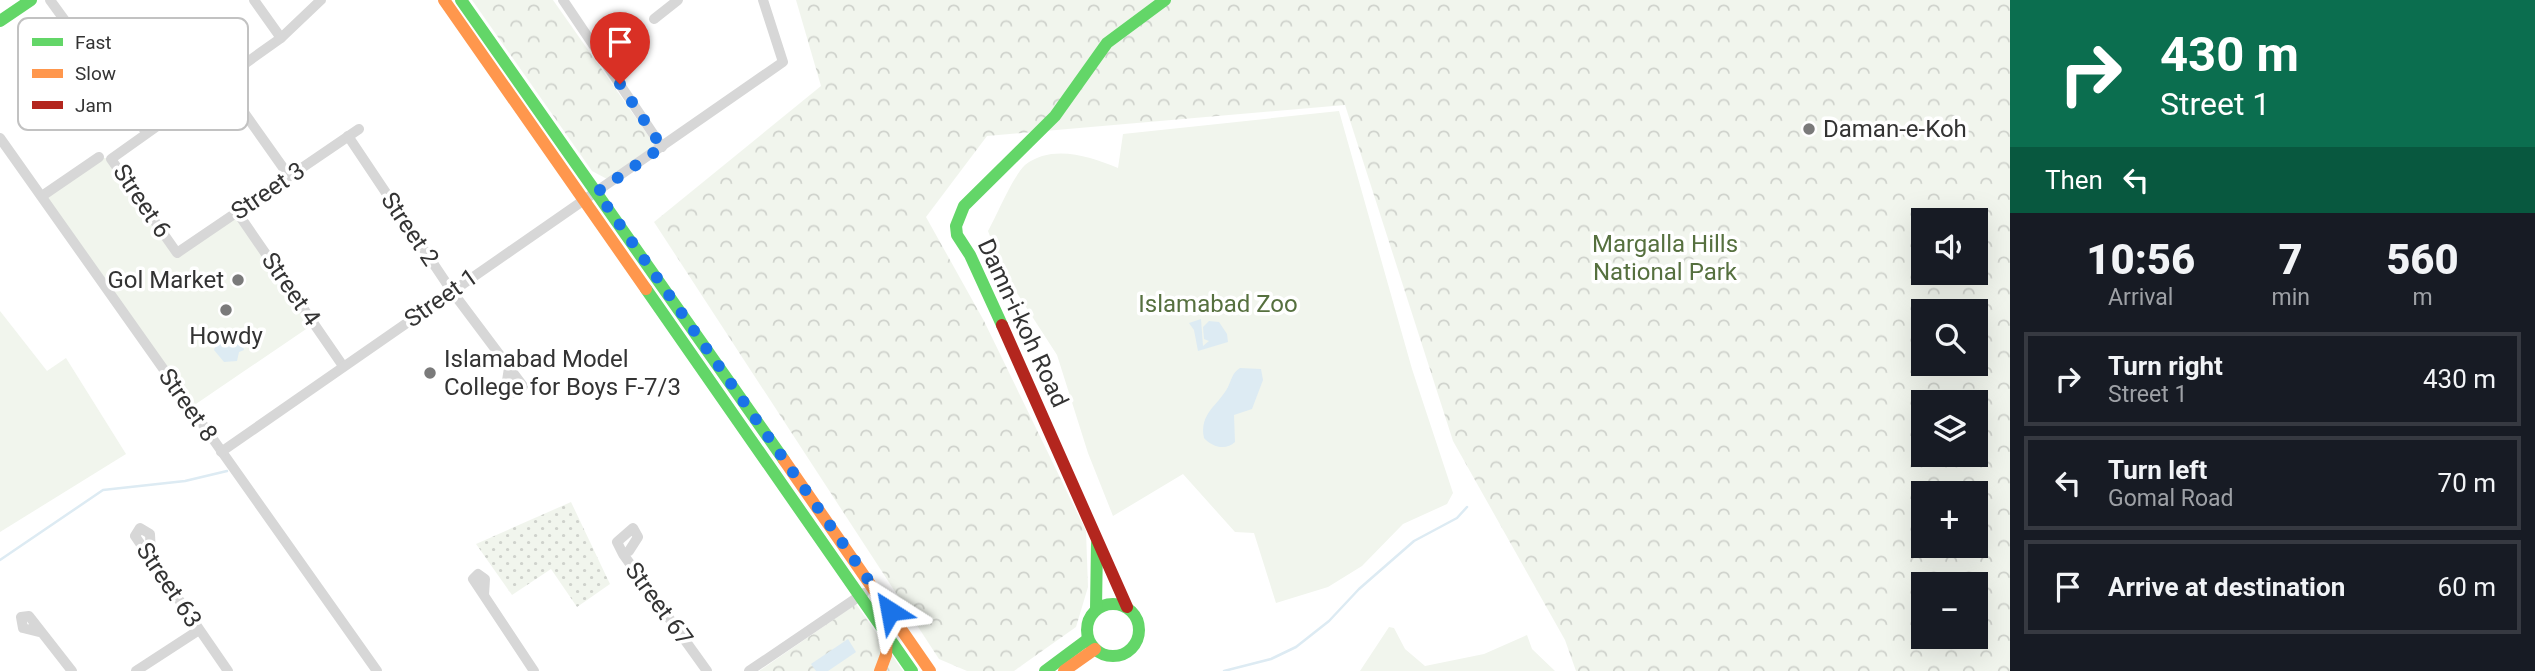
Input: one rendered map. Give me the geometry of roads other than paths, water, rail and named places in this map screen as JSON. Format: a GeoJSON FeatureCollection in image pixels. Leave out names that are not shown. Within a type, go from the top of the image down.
{"type":"FeatureCollection","features":[{"type":"Feature","properties":{"kind":"main road"},"geometry":{"type":"LineString","coordinates":[[0,21],[31,0]]}},
{"type":"Feature","properties":{"kind":"main road"},"geometry":{"type":"LineString","coordinates":[[444,0],[908,669],[927,667],[461,0]]}},
{"type":"Feature","properties":{"kind":"main road","name":"Damn-i-koh Road"},"geometry":{"type":"LineString","coordinates":[[1127,607],[970,255],[957,235],[956,226],[974,195],[1055,117],[1101,49],[1165,0]]}},
{"type":"Feature","properties":{"kind":"main road"},"geometry":{"type":"LineString","coordinates":[[1096,534],[1096,609],[1087,622],[1091,644],[1102,654],[1120,655],[1135,645],[1139,625],[1127,607],[1112,603],[1096,609]]}},
{"type":"Feature","properties":{"kind":"main road"},"geometry":{"type":"LineString","coordinates":[[880,671],[886,655],[887,636]]}},
{"type":"Feature","properties":{"kind":"main road"},"geometry":{"type":"LineString","coordinates":[[1045,671],[1091,644]]}},
{"type":"Feature","properties":{"kind":"main road"},"geometry":{"type":"LineString","coordinates":[[1064,671],[1091,644]]}},
{"type":"Feature","properties":{"kind":"street"},"geometry":{"type":"LineString","coordinates":[[50,0],[63,18]]}},
{"type":"Feature","properties":{"kind":"street"},"geometry":{"type":"LineString","coordinates":[[254,0],[281,37]]}},
{"type":"Feature","properties":{"kind":"street","name":"Street 6"},"geometry":{"type":"LineString","coordinates":[[248,61],[281,37],[321,0]]}},
{"type":"Feature","properties":{"kind":"street"},"geometry":{"type":"LineString","coordinates":[[563,0],[662,147]]}},
{"type":"Feature","properties":{"kind":"street"},"geometry":{"type":"LineString","coordinates":[[653,19],[678,0]]}},
{"type":"Feature","properties":{"kind":"street","name":"Street 1"},"geometry":{"type":"LineString","coordinates":[[221,452],[783,62],[763,0]]}},
{"type":"Feature","properties":{"kind":"street"},"geometry":{"type":"LineString","coordinates":[[248,118],[289,176]]}},
{"type":"Feature","properties":{"kind":"street","name":"Street 3"},"geometry":{"type":"LineString","coordinates":[[177,253],[359,129]]}},
{"type":"Feature","properties":{"kind":"street","name":"Street 6"},"geometry":{"type":"LineString","coordinates":[[149,130],[111,159],[177,253]]}},
{"type":"Feature","properties":{"kind":"street","name":"Street 2"},"geometry":{"type":"LineString","coordinates":[[348,136],[451,290],[523,386],[518,393],[509,392],[506,387],[509,368]]}},
{"type":"Feature","properties":{"kind":"street","name":"Street 8"},"geometry":{"type":"LineString","coordinates":[[0,138],[377,671]]}},
{"type":"Feature","properties":{"kind":"street"},"geometry":{"type":"LineString","coordinates":[[42,196],[99,157]]}},
{"type":"Feature","properties":{"kind":"street","name":"Street 4"},"geometry":{"type":"LineString","coordinates":[[237,212],[343,366]]}},
{"type":"Feature","properties":{"kind":"street","name":"Street 63"},"geometry":{"type":"LineString","coordinates":[[150,555],[150,534],[140,528],[135,536],[228,671]]}},
{"type":"Feature","properties":{"kind":"street","name":"Street 67"},"geometry":{"type":"LineString","coordinates":[[629,551],[638,537],[633,528],[617,542],[623,554],[707,671]]}},
{"type":"Feature","properties":{"kind":"street"},"geometry":{"type":"LineString","coordinates":[[484,595],[485,579],[478,575],[473,579],[534,671]]}},
{"type":"Feature","properties":{"kind":"street"},"geometry":{"type":"LineString","coordinates":[[748,671],[874,588]]}},
{"type":"Feature","properties":{"kind":"street"},"geometry":{"type":"LineString","coordinates":[[39,632],[23,628],[21,617],[29,616],[72,671]]}},
{"type":"Feature","properties":{"kind":"street"},"geometry":{"type":"LineString","coordinates":[[136,671],[199,630]]}},
{"type":"Feature","properties":{"kind":"waterway"},"geometry":{"type":"LineString","coordinates":[[0,560],[103,490],[185,481],[227,471]]}},
{"type":"Feature","properties":{"kind":"waterway"},"geometry":{"type":"LineString","coordinates":[[1224,671],[1271,659],[1296,647],[1329,621],[1359,589],[1414,541],[1457,518],[1467,507]]}},
{"type":"Feature","properties":{"kind":"place","name":"Daman-e-Koh"},"geometry":{"type":"Point","coordinates":[1809,129]}},
{"type":"Feature","properties":{"kind":"place","name":"Gol Market"},"geometry":{"type":"Point","coordinates":[238,280]}},
{"type":"Feature","properties":{"kind":"place","name":"Howdy"},"geometry":{"type":"Point","coordinates":[226,310]}},
{"type":"Feature","properties":{"kind":"place","name":"Islamabad Model College for Boys F-7/3"},"geometry":{"type":"Point","coordinates":[430,373]}},
{"type":"Feature","properties":{"kind":"park label","name":"Margalla Hills National Park"},"geometry":{"type":"Point","coordinates":[1665,258]}},
{"type":"Feature","properties":{"kind":"park label","name":"Islamabad Zoo"},"geometry":{"type":"Point","coordinates":[1218,304]}}]}
